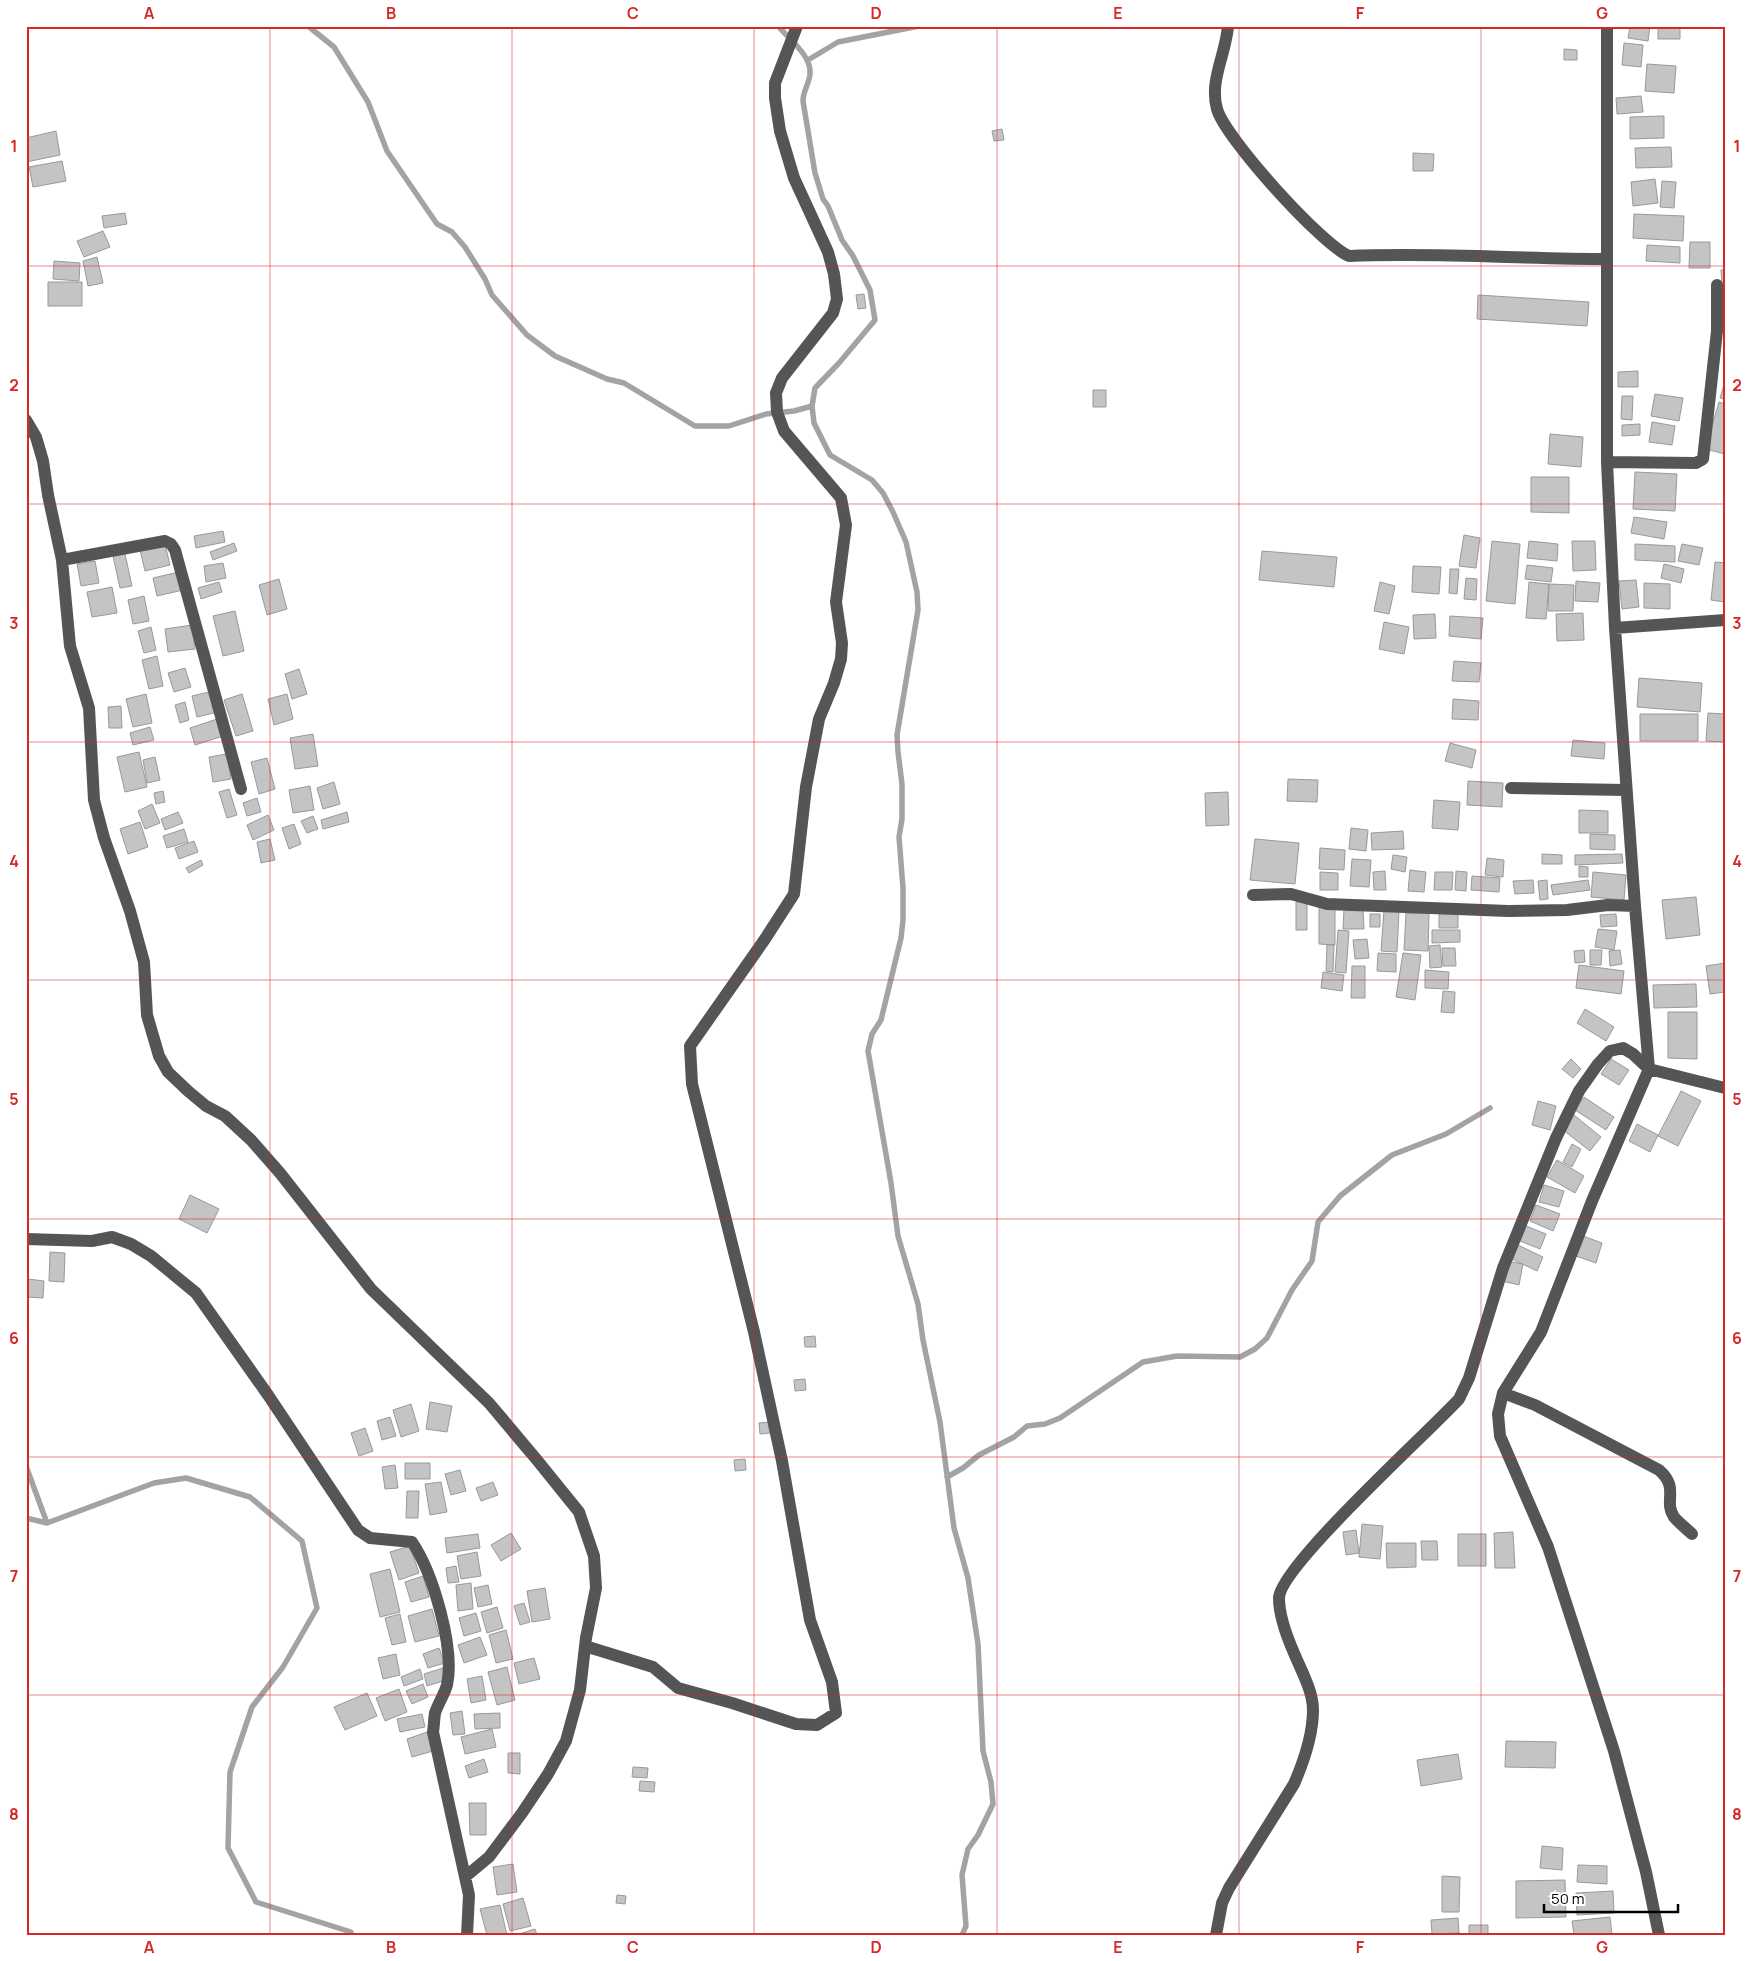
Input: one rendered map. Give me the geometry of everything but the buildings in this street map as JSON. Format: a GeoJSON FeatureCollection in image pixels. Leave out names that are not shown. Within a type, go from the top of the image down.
{"type":"FeatureCollection","features":[{"type":"Feature","properties":{"kind":"street"},"geometry":{"type":"LineString","coordinates":[[585,1646],[653,1667],[678,1688],[796,1724],[817,1725],[836,1713],[832,1682],[810,1620],[782,1461],[754,1332],[692,1084],[690,1046],[766,939],[794,894],[806,787],[819,719],[834,683],[841,659],[842,643],[836,602],[846,526],[841,498],[784,432],[777,412],[776,393],[782,378],[833,313],[837,299],[834,274],[828,252],[794,178],[780,131],[775,98],[775,83],[797,26]]}},
{"type":"Feature","properties":{"kind":"street"},"geometry":{"type":"LineString","coordinates":[[1228,26],[1216,82],[1215,96],[1217,110],[1228,133],[1298,214],[1340,252],[1349,256],[1428,254],[1607,259]]}},
{"type":"Feature","properties":{"kind":"street"},"geometry":{"type":"LineString","coordinates":[[1607,26],[1606,462],[1626,790],[1649,1069],[1592,1201],[1541,1332],[1503,1393],[1498,1414],[1500,1436],[1548,1547],[1614,1751],[1646,1872],[1659,1935]]}},
{"type":"Feature","properties":{"kind":"street"},"geometry":{"type":"LineString","coordinates":[[1606,462],[1696,463],[1703,459],[1717,331],[1718,284]]}},
{"type":"Feature","properties":{"kind":"street"},"geometry":{"type":"LineString","coordinates":[[26,420],[36,437],[43,460],[48,495],[62,560],[70,646],[89,708],[94,800],[104,838],[130,911],[144,962],[147,1016],[159,1056],[168,1072],[188,1092],[206,1106],[225,1116],[252,1140],[370,1289],[489,1404],[579,1512],[594,1556],[596,1588],[585,1646],[580,1690],[566,1741],[548,1774],[522,1813],[489,1857],[465,1877]]}},
{"type":"Feature","properties":{"kind":"street"},"geometry":{"type":"LineString","coordinates":[[62,560],[165,541],[172,544],[241,789]]}},
{"type":"Feature","properties":{"kind":"street"},"geometry":{"type":"LineString","coordinates":[[1615,628],[1725,620]]}},
{"type":"Feature","properties":{"kind":"street"},"geometry":{"type":"LineString","coordinates":[[1512,788],[1626,790]]}},
{"type":"Feature","properties":{"kind":"street"},"geometry":{"type":"LineString","coordinates":[[1253,895],[1291,894],[1327,904],[1508,911],[1635,906]]}},
{"type":"Feature","properties":{"kind":"street"},"geometry":{"type":"LineString","coordinates":[[1216,1935],[1222,1902],[1294,1784],[1302,1765],[1310,1736],[1313,1709],[1307,1683],[1286,1634],[1281,1613],[1279,1597],[1284,1583],[1322,1535],[1459,1399],[1469,1378],[1503,1268],[1552,1148],[1579,1091],[1598,1064],[1610,1051],[1623,1048],[1633,1054],[1649,1069],[1725,1088]]}},
{"type":"Feature","properties":{"kind":"street"},"geometry":{"type":"LineString","coordinates":[[26,1239],[92,1241],[112,1237],[131,1244],[151,1256],[196,1293],[268,1395],[358,1530],[370,1538],[412,1542],[422,1556],[448,1646],[449,1667],[446,1686],[435,1713],[433,1732],[469,1895],[467,1935]]}},
{"type":"Feature","properties":{"kind":"street"},"geometry":{"type":"LineString","coordinates":[[1503,1393],[1536,1405],[1659,1470],[1668,1477],[1671,1490],[1670,1505],[1674,1517],[1692,1534]]}},
{"type":"Feature","properties":{"kind":"waterway"},"geometry":{"type":"LineString","coordinates":[[308,26],[334,47],[368,102],[387,151],[437,224],[452,232],[465,247],[485,279],[492,295],[527,335],[555,356],[607,379],[624,383],[695,426],[729,426],[766,414],[794,411],[812,406]]}},
{"type":"Feature","properties":{"kind":"waterway"},"geometry":{"type":"LineString","coordinates":[[778,26],[804,54],[810,67],[803,101],[815,173],[823,199],[828,206],[842,240],[853,256],[870,290],[875,320],[815,388],[812,406],[814,423],[830,455],[872,480],[883,493],[906,542],[917,592],[918,610],[897,735],[902,784],[902,819],[899,837],[903,888],[903,920],[901,938],[881,1020],[872,1034],[868,1051],[891,1183],[898,1236],[918,1304],[923,1340],[940,1422],[954,1528],[968,1578],[978,1644],[983,1751],[991,1782],[993,1804],[978,1835],[968,1849],[962,1875],[966,1926],[962,1935]]}},
{"type":"Feature","properties":{"kind":"waterway"},"geometry":{"type":"LineString","coordinates":[[808,60],[838,42],[919,26]]}},
{"type":"Feature","properties":{"kind":"waterway"},"geometry":{"type":"LineString","coordinates":[[947,1477],[963,1468],[979,1455],[1014,1437],[1027,1426],[1045,1424],[1060,1418],[1143,1362],[1177,1356],[1240,1357],[1255,1349],[1267,1338],[1292,1290],[1312,1261],[1318,1222],[1340,1196],[1392,1155],[1446,1134],[1490,1108]]}},
{"type":"Feature","properties":{"kind":"waterway"},"geometry":{"type":"LineString","coordinates":[[26,1466],[47,1523]]}},
{"type":"Feature","properties":{"kind":"waterway"},"geometry":{"type":"LineString","coordinates":[[26,1518],[47,1523],[154,1483],[186,1478],[250,1497],[302,1541],[317,1608],[283,1667],[252,1707],[230,1772],[228,1848],[256,1902],[351,1932],[351,1935]]}}]}
